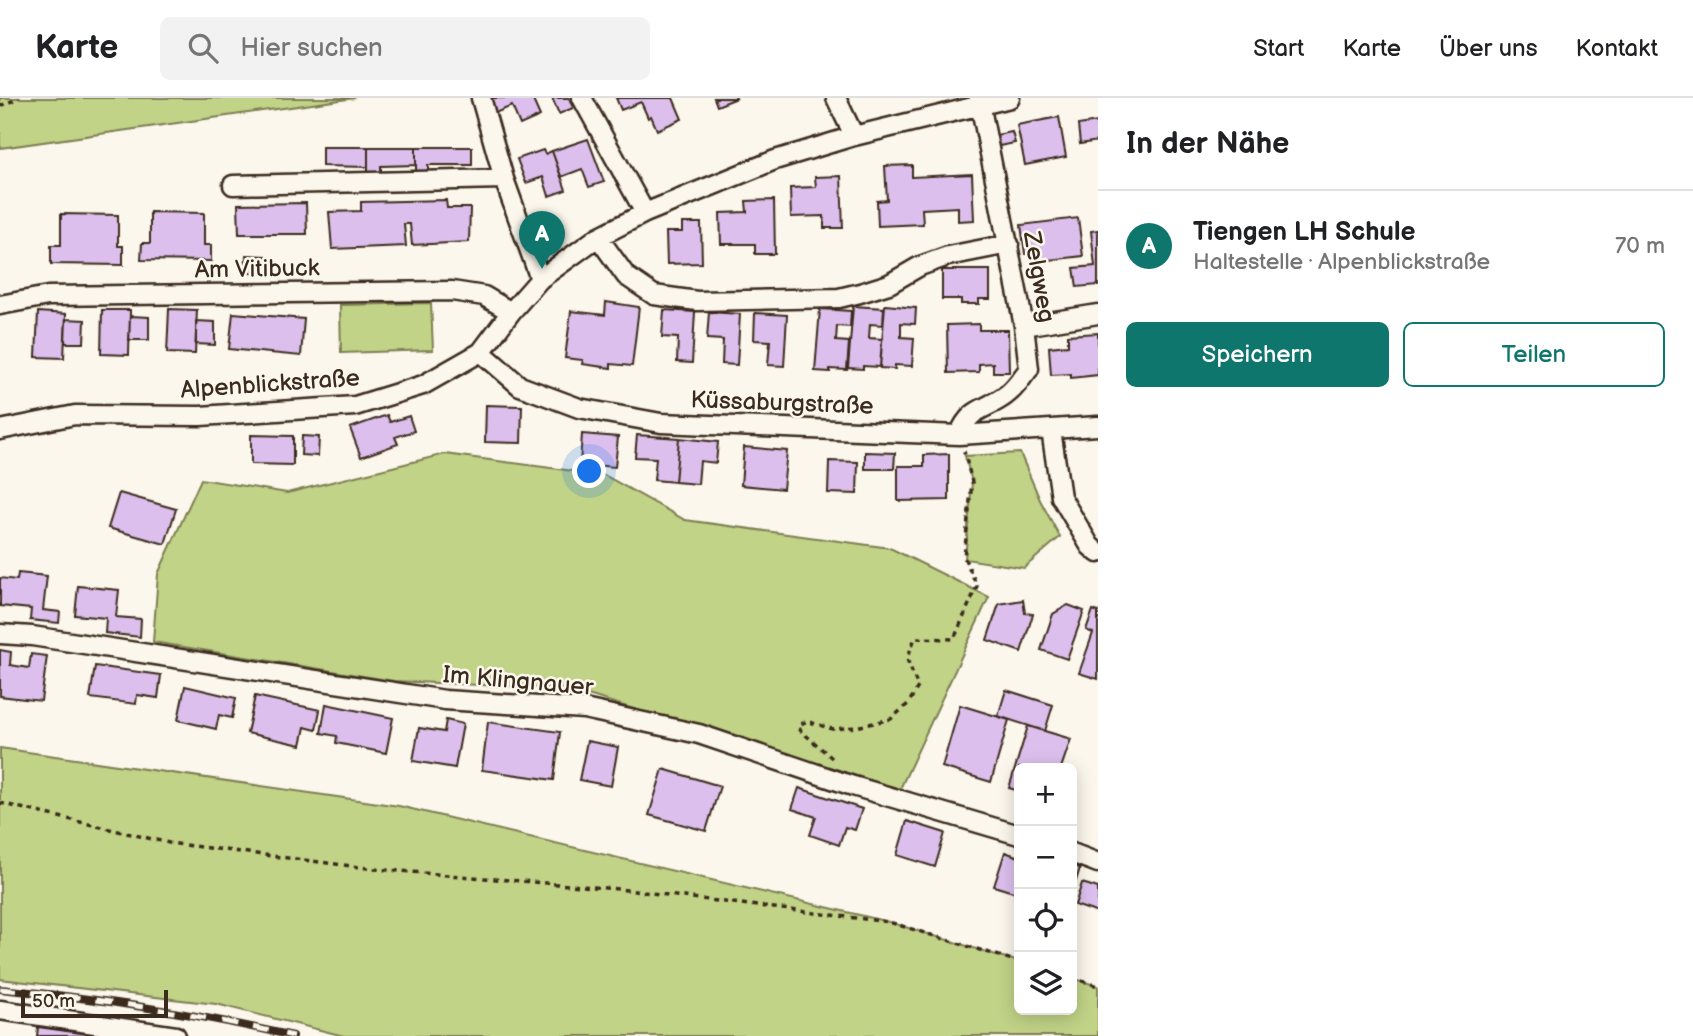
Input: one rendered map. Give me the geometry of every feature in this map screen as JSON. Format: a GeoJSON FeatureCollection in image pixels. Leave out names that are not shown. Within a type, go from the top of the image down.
{"type":"FeatureCollection","features":[{"type":"Feature","properties":{"kind":"street"},"geometry":{"type":"LineString","coordinates":[[481,98],[504,179],[540,279]]}},
{"type":"Feature","properties":{"kind":"street"},"geometry":{"type":"LineString","coordinates":[[582,98],[645,213]]}},
{"type":"Feature","properties":{"kind":"street"},"geometry":{"type":"LineString","coordinates":[[836,98],[854,136]]}},
{"type":"Feature","properties":{"kind":"street","name":"Alpenblickstraße"},"geometry":{"type":"LineString","coordinates":[[0,430],[75,415],[200,416],[355,406],[423,385],[481,352],[540,279],[597,237],[645,213],[775,160],[980,102],[1010,98]]}},
{"type":"Feature","properties":{"kind":"street","name":"Zelgweg"},"geometry":{"type":"LineString","coordinates":[[959,435],[965,422],[975,412],[1007,395],[1028,369],[1024,326],[980,102]]}},
{"type":"Feature","properties":{"kind":"street"},"geometry":{"type":"LineString","coordinates":[[233,185],[504,179]]}},
{"type":"Feature","properties":{"kind":"street"},"geometry":{"type":"LineString","coordinates":[[597,237],[626,276],[654,295],[697,301],[839,298],[889,284],[919,266],[1009,244]]}},
{"type":"Feature","properties":{"kind":"street","name":"Am Vitibuck"},"geometry":{"type":"LineString","coordinates":[[0,304],[48,296],[452,291],[484,296],[511,312]]}},
{"type":"Feature","properties":{"kind":"street"},"geometry":{"type":"LineString","coordinates":[[1024,326],[1098,314]]}},
{"type":"Feature","properties":{"kind":"street","name":"Küssaburgstraße"},"geometry":{"type":"LineString","coordinates":[[481,352],[520,386],[579,408],[661,423],[959,435],[1098,426]]}},
{"type":"Feature","properties":{"kind":"street"},"geometry":{"type":"LineString","coordinates":[[1051,430],[1061,497],[1090,546],[1098,553]]}},
{"type":"Feature","properties":{"kind":"street","name":"Im Klingnauer"},"geometry":{"type":"LineString","coordinates":[[0,634],[32,636],[445,700],[584,709],[699,734],[853,786],[1014,834]]}},
{"type":"Feature","properties":{"kind":"street"},"geometry":{"type":"LineString","coordinates":[[1077,855],[1098,863]]}},
{"type":"Feature","properties":{"kind":"street"},"geometry":{"type":"LineString","coordinates":[[0,1010],[176,1036]]}},
{"type":"Feature","properties":{"kind":"path"},"geometry":{"type":"LineString","coordinates":[[0,106],[19,98]]}},
{"type":"Feature","properties":{"kind":"path"},"geometry":{"type":"LineString","coordinates":[[835,761],[800,730],[799,724],[807,721],[832,729],[891,719],[908,704],[918,687],[907,659],[915,638],[954,639],[977,586],[964,557],[972,482],[959,435]]}},
{"type":"Feature","properties":{"kind":"path"},"geometry":{"type":"LineString","coordinates":[[0,803],[169,843],[374,869],[618,889],[889,922],[1014,960]]}},
{"type":"Feature","properties":{"kind":"path"},"geometry":{"type":"LineString","coordinates":[[1077,980],[1098,986]]}},
{"type":"Feature","properties":{"kind":"green space"},"geometry":{"type":"Polygon","coordinates":[[[0,98],[355,98],[0,148],[0,98]]]}},
{"type":"Feature","properties":{"kind":"green space"},"geometry":{"type":"Polygon","coordinates":[[[431,303],[433,350],[341,353],[340,305],[431,303]]]}},
{"type":"Feature","properties":{"kind":"green space"},"geometry":{"type":"Polygon","coordinates":[[[1020,453],[1040,500],[1060,537],[1024,568],[965,559],[972,482],[965,456],[1020,453]]]}},
{"type":"Feature","properties":{"kind":"green space"},"geometry":{"type":"Polygon","coordinates":[[[445,454],[604,475],[685,520],[890,548],[989,597],[900,789],[568,689],[394,681],[153,642],[158,574],[201,479],[287,493],[445,454]]]}},
{"type":"Feature","properties":{"kind":"green space"},"geometry":{"type":"Polygon","coordinates":[[[0,748],[399,806],[889,922],[1014,960],[1014,1015],[1077,1015],[1077,980],[1098,986],[1098,1036],[344,1036],[216,1004],[0,979],[0,748]]]}},
{"type":"Feature","properties":{"kind":"building"},"geometry":{"type":"Polygon","coordinates":[[[489,98],[532,98],[540,116],[520,125],[512,106],[495,113],[489,98]]]}},
{"type":"Feature","properties":{"kind":"building"},"geometry":{"type":"Polygon","coordinates":[[[552,98],[569,98],[573,108],[559,114],[552,98]]]}},
{"type":"Feature","properties":{"kind":"building"},"geometry":{"type":"Polygon","coordinates":[[[616,98],[673,98],[682,119],[657,130],[641,102],[621,110],[616,98]]]}},
{"type":"Feature","properties":{"kind":"building"},"geometry":{"type":"Polygon","coordinates":[[[714,98],[737,98],[717,106],[714,98]]]}},
{"type":"Feature","properties":{"kind":"building"},"geometry":{"type":"Polygon","coordinates":[[[1059,117],[1066,157],[1025,165],[1017,125],[1059,117]]]}},
{"type":"Feature","properties":{"kind":"building"},"geometry":{"type":"Polygon","coordinates":[[[1098,122],[1098,141],[1080,144],[1078,125],[1098,122]]]}},
{"type":"Feature","properties":{"kind":"building"},"geometry":{"type":"Polygon","coordinates":[[[1012,132],[1015,143],[999,146],[996,135],[1012,132]]]}},
{"type":"Feature","properties":{"kind":"building"},"geometry":{"type":"Polygon","coordinates":[[[588,139],[604,182],[589,187],[582,169],[561,177],[552,151],[588,139]]]}},
{"type":"Feature","properties":{"kind":"building"},"geometry":{"type":"Polygon","coordinates":[[[322,147],[368,147],[368,167],[322,166],[322,147]]]}},
{"type":"Feature","properties":{"kind":"building"},"geometry":{"type":"Polygon","coordinates":[[[368,147],[416,147],[416,165],[381,166],[381,172],[368,172],[368,147]]]}},
{"type":"Feature","properties":{"kind":"building"},"geometry":{"type":"Polygon","coordinates":[[[416,147],[472,147],[472,165],[428,165],[428,171],[416,172],[416,147]]]}},
{"type":"Feature","properties":{"kind":"building"},"geometry":{"type":"Polygon","coordinates":[[[543,150],[545,154],[552,151],[566,190],[549,196],[543,177],[526,183],[517,159],[543,150]]]}},
{"type":"Feature","properties":{"kind":"building"},"geometry":{"type":"Polygon","coordinates":[[[912,165],[912,177],[972,174],[974,220],[958,221],[958,207],[922,209],[923,224],[878,226],[877,201],[887,200],[885,166],[912,165]]]}},
{"type":"Feature","properties":{"kind":"building"},"geometry":{"type":"Polygon","coordinates":[[[841,176],[843,228],[824,228],[824,216],[791,217],[790,188],[816,187],[815,177],[841,176]]]}},
{"type":"Feature","properties":{"kind":"building"},"geometry":{"type":"Polygon","coordinates":[[[446,200],[447,208],[470,208],[469,242],[412,245],[410,224],[404,224],[406,246],[332,249],[329,212],[361,211],[361,202],[446,200]]]}},
{"type":"Feature","properties":{"kind":"building"},"geometry":{"type":"Polygon","coordinates":[[[774,200],[775,254],[755,254],[755,244],[721,244],[720,213],[747,212],[746,201],[774,200]]]}},
{"type":"Feature","properties":{"kind":"building"},"geometry":{"type":"Polygon","coordinates":[[[306,203],[307,234],[239,234],[238,204],[306,203]]]}},
{"type":"Feature","properties":{"kind":"building"},"geometry":{"type":"Polygon","coordinates":[[[150,212],[204,213],[204,245],[211,245],[211,261],[141,260],[142,243],[150,243],[150,212]]]}},
{"type":"Feature","properties":{"kind":"building"},"geometry":{"type":"Polygon","coordinates":[[[61,214],[118,215],[118,246],[123,246],[123,265],[51,264],[51,245],[61,245],[61,214]]]}},
{"type":"Feature","properties":{"kind":"building"},"geometry":{"type":"Polygon","coordinates":[[[1078,218],[1083,256],[1040,261],[1039,253],[1025,254],[1021,225],[1078,218]]]}},
{"type":"Feature","properties":{"kind":"building"},"geometry":{"type":"Polygon","coordinates":[[[682,223],[701,223],[702,263],[667,264],[666,232],[682,232],[682,223]]]}},
{"type":"Feature","properties":{"kind":"building"},"geometry":{"type":"Polygon","coordinates":[[[1098,230],[1098,285],[1077,287],[1074,268],[1095,266],[1091,231],[1098,230]]]}},
{"type":"Feature","properties":{"kind":"building"},"geometry":{"type":"Polygon","coordinates":[[[246,255],[266,256],[266,273],[245,273],[246,255]]]}},
{"type":"Feature","properties":{"kind":"building"},"geometry":{"type":"Polygon","coordinates":[[[942,270],[990,270],[990,299],[979,299],[979,304],[961,304],[961,299],[942,299],[942,270]]]}},
{"type":"Feature","properties":{"kind":"building"},"geometry":{"type":"Polygon","coordinates":[[[606,302],[639,307],[632,366],[611,364],[611,368],[582,364],[583,360],[565,358],[571,311],[605,315],[606,302]]]}},
{"type":"Feature","properties":{"kind":"building"},"geometry":{"type":"Polygon","coordinates":[[[885,305],[916,308],[915,324],[901,323],[901,337],[914,338],[912,366],[880,368],[885,305]]]}},
{"type":"Feature","properties":{"kind":"building"},"geometry":{"type":"Polygon","coordinates":[[[853,306],[884,308],[883,325],[870,324],[869,338],[882,339],[880,367],[848,368],[853,306]]]}},
{"type":"Feature","properties":{"kind":"building"},"geometry":{"type":"Polygon","coordinates":[[[169,309],[197,310],[195,354],[167,353],[169,309]]]}},
{"type":"Feature","properties":{"kind":"building"},"geometry":{"type":"Polygon","coordinates":[[[820,309],[851,311],[850,327],[837,326],[836,341],[849,342],[847,370],[815,371],[820,309]]]}},
{"type":"Feature","properties":{"kind":"building"},"geometry":{"type":"Polygon","coordinates":[[[102,310],[130,310],[129,355],[101,354],[102,310]]]}},
{"type":"Feature","properties":{"kind":"building"},"geometry":{"type":"Polygon","coordinates":[[[664,310],[695,312],[692,363],[677,362],[678,338],[662,337],[664,310]]]}},
{"type":"Feature","properties":{"kind":"building"},"geometry":{"type":"Polygon","coordinates":[[[38,312],[66,314],[64,358],[36,357],[38,312]]]}},
{"type":"Feature","properties":{"kind":"building"},"geometry":{"type":"Polygon","coordinates":[[[709,312],[740,314],[737,365],[722,364],[723,340],[707,339],[709,312]]]}},
{"type":"Feature","properties":{"kind":"building"},"geometry":{"type":"Polygon","coordinates":[[[233,313],[304,319],[301,356],[229,349],[233,313]]]}},
{"type":"Feature","properties":{"kind":"building"},"geometry":{"type":"Polygon","coordinates":[[[755,313],[787,315],[784,366],[768,365],[770,341],[754,340],[755,313]]]}},
{"type":"Feature","properties":{"kind":"building"},"geometry":{"type":"Polygon","coordinates":[[[130,316],[149,317],[149,340],[129,340],[130,316]]]}},
{"type":"Feature","properties":{"kind":"building"},"geometry":{"type":"Polygon","coordinates":[[[66,319],[85,320],[84,343],[65,343],[66,319]]]}},
{"type":"Feature","properties":{"kind":"building"},"geometry":{"type":"Polygon","coordinates":[[[196,321],[215,322],[215,345],[196,344],[196,321]]]}},
{"type":"Feature","properties":{"kind":"building"},"geometry":{"type":"Polygon","coordinates":[[[979,324],[979,330],[1008,330],[1009,372],[993,372],[993,363],[979,364],[979,372],[948,373],[947,325],[979,324]]]}},
{"type":"Feature","properties":{"kind":"building"},"geometry":{"type":"Polygon","coordinates":[[[1098,333],[1098,375],[1071,378],[1071,374],[1051,375],[1049,347],[1068,345],[1068,335],[1098,333]]]}},
{"type":"Feature","properties":{"kind":"building"},"geometry":{"type":"Polygon","coordinates":[[[486,405],[522,406],[521,443],[485,442],[486,405]]]}},
{"type":"Feature","properties":{"kind":"building"},"geometry":{"type":"Polygon","coordinates":[[[387,415],[390,422],[409,416],[414,431],[395,437],[398,444],[361,457],[350,428],[387,415]]]}},
{"type":"Feature","properties":{"kind":"building"},"geometry":{"type":"Polygon","coordinates":[[[582,434],[618,437],[615,467],[580,464],[582,434]]]}},
{"type":"Feature","properties":{"kind":"building"},"geometry":{"type":"Polygon","coordinates":[[[251,435],[293,436],[293,465],[251,464],[251,435]]]}},
{"type":"Feature","properties":{"kind":"building"},"geometry":{"type":"Polygon","coordinates":[[[637,435],[679,438],[675,482],[654,480],[656,458],[635,457],[637,435]]]}},
{"type":"Feature","properties":{"kind":"building"},"geometry":{"type":"Polygon","coordinates":[[[302,436],[319,437],[318,456],[301,455],[302,436]]]}},
{"type":"Feature","properties":{"kind":"building"},"geometry":{"type":"Polygon","coordinates":[[[679,438],[718,442],[716,463],[700,461],[698,484],[675,482],[679,438]]]}},
{"type":"Feature","properties":{"kind":"building"},"geometry":{"type":"Polygon","coordinates":[[[744,447],[787,451],[783,489],[741,485],[744,447]]]}},
{"type":"Feature","properties":{"kind":"building"},"geometry":{"type":"Polygon","coordinates":[[[865,452],[895,453],[894,469],[865,469],[865,452]]]}},
{"type":"Feature","properties":{"kind":"building"},"geometry":{"type":"Polygon","coordinates":[[[949,454],[949,500],[898,501],[898,466],[924,466],[924,455],[949,454]]]}},
{"type":"Feature","properties":{"kind":"building"},"geometry":{"type":"Polygon","coordinates":[[[829,461],[858,462],[857,494],[828,493],[829,461]]]}},
{"type":"Feature","properties":{"kind":"building"},"geometry":{"type":"Polygon","coordinates":[[[119,493],[176,509],[165,544],[108,528],[119,493]]]}},
{"type":"Feature","properties":{"kind":"building"},"geometry":{"type":"Polygon","coordinates":[[[18,573],[47,576],[43,610],[60,612],[59,623],[30,620],[31,609],[0,606],[0,578],[17,580],[18,573]]]}},
{"type":"Feature","properties":{"kind":"building"},"geometry":{"type":"Polygon","coordinates":[[[78,586],[119,590],[116,617],[141,619],[140,637],[105,633],[106,618],[75,615],[78,586]]]}},
{"type":"Feature","properties":{"kind":"building"},"geometry":{"type":"Polygon","coordinates":[[[1023,600],[1025,613],[1033,614],[1021,652],[987,640],[999,604],[1023,600]]]}},
{"type":"Feature","properties":{"kind":"building"},"geometry":{"type":"Polygon","coordinates":[[[1068,605],[1084,611],[1067,659],[1041,650],[1053,614],[1068,605]]]}},
{"type":"Feature","properties":{"kind":"building"},"geometry":{"type":"Polygon","coordinates":[[[1093,610],[1098,612],[1098,679],[1079,673],[1093,633],[1086,630],[1093,610]]]}},
{"type":"Feature","properties":{"kind":"building"},"geometry":{"type":"Polygon","coordinates":[[[0,650],[11,652],[10,665],[29,668],[31,654],[47,656],[41,701],[0,696],[0,650]]]}},
{"type":"Feature","properties":{"kind":"building"},"geometry":{"type":"Polygon","coordinates":[[[95,666],[161,675],[158,698],[137,695],[136,704],[90,698],[95,666]]]}},
{"type":"Feature","properties":{"kind":"building"},"geometry":{"type":"Polygon","coordinates":[[[185,686],[236,698],[232,718],[219,715],[216,729],[178,720],[185,686]]]}},
{"type":"Feature","properties":{"kind":"building"},"geometry":{"type":"Polygon","coordinates":[[[1006,690],[1053,705],[1045,731],[998,716],[1006,690]]]}},
{"type":"Feature","properties":{"kind":"building"},"geometry":{"type":"Polygon","coordinates":[[[255,696],[320,710],[316,730],[305,727],[301,745],[247,733],[255,696]]]}},
{"type":"Feature","properties":{"kind":"building"},"geometry":{"type":"Polygon","coordinates":[[[326,704],[393,718],[386,753],[336,743],[337,736],[321,733],[326,704]]]}},
{"type":"Feature","properties":{"kind":"building"},"geometry":{"type":"Polygon","coordinates":[[[960,705],[1009,720],[991,782],[942,767],[960,705]]]}},
{"type":"Feature","properties":{"kind":"building"},"geometry":{"type":"Polygon","coordinates":[[[446,720],[463,724],[455,768],[413,761],[419,728],[444,732],[446,720]]]}},
{"type":"Feature","properties":{"kind":"building"},"geometry":{"type":"Polygon","coordinates":[[[488,722],[560,732],[554,780],[482,770],[488,722]]]}},
{"type":"Feature","properties":{"kind":"building"},"geometry":{"type":"Polygon","coordinates":[[[1028,726],[1071,739],[1063,763],[1017,763],[1028,726]]]}},
{"type":"Feature","properties":{"kind":"building"},"geometry":{"type":"Polygon","coordinates":[[[587,741],[618,747],[611,786],[579,780],[587,741]]]}},
{"type":"Feature","properties":{"kind":"building"},"geometry":{"type":"Polygon","coordinates":[[[663,769],[720,786],[706,831],[649,815],[663,769]]]}},
{"type":"Feature","properties":{"kind":"building"},"geometry":{"type":"Polygon","coordinates":[[[1014,772],[1014,790],[1009,788],[1014,772]]]}},
{"type":"Feature","properties":{"kind":"building"},"geometry":{"type":"Polygon","coordinates":[[[799,788],[862,809],[855,830],[845,827],[839,845],[810,835],[816,817],[792,809],[799,788]]]}},
{"type":"Feature","properties":{"kind":"building"},"geometry":{"type":"Polygon","coordinates":[[[907,821],[945,833],[935,867],[897,855],[907,821]]]}},
{"type":"Feature","properties":{"kind":"building"},"geometry":{"type":"Polygon","coordinates":[[[1005,852],[1014,855],[1014,892],[994,886],[1005,852]]]}},
{"type":"Feature","properties":{"kind":"building"},"geometry":{"type":"Polygon","coordinates":[[[1082,883],[1098,888],[1098,913],[1077,906],[1082,883]]]}},
{"type":"Feature","properties":{"kind":"building"},"geometry":{"type":"Polygon","coordinates":[[[38,1027],[95,1035],[95,1036],[37,1036],[38,1027]]]}},
{"type":"Feature","properties":{"kind":"railway"},"geometry":{"type":"LineString","coordinates":[[0,989],[147,1008],[293,1036]]}},
{"type":"Feature","properties":{"kind":"place","name":"Tiengen LH Schule"},"geometry":{"type":"Point","coordinates":[542,269]}}]}
